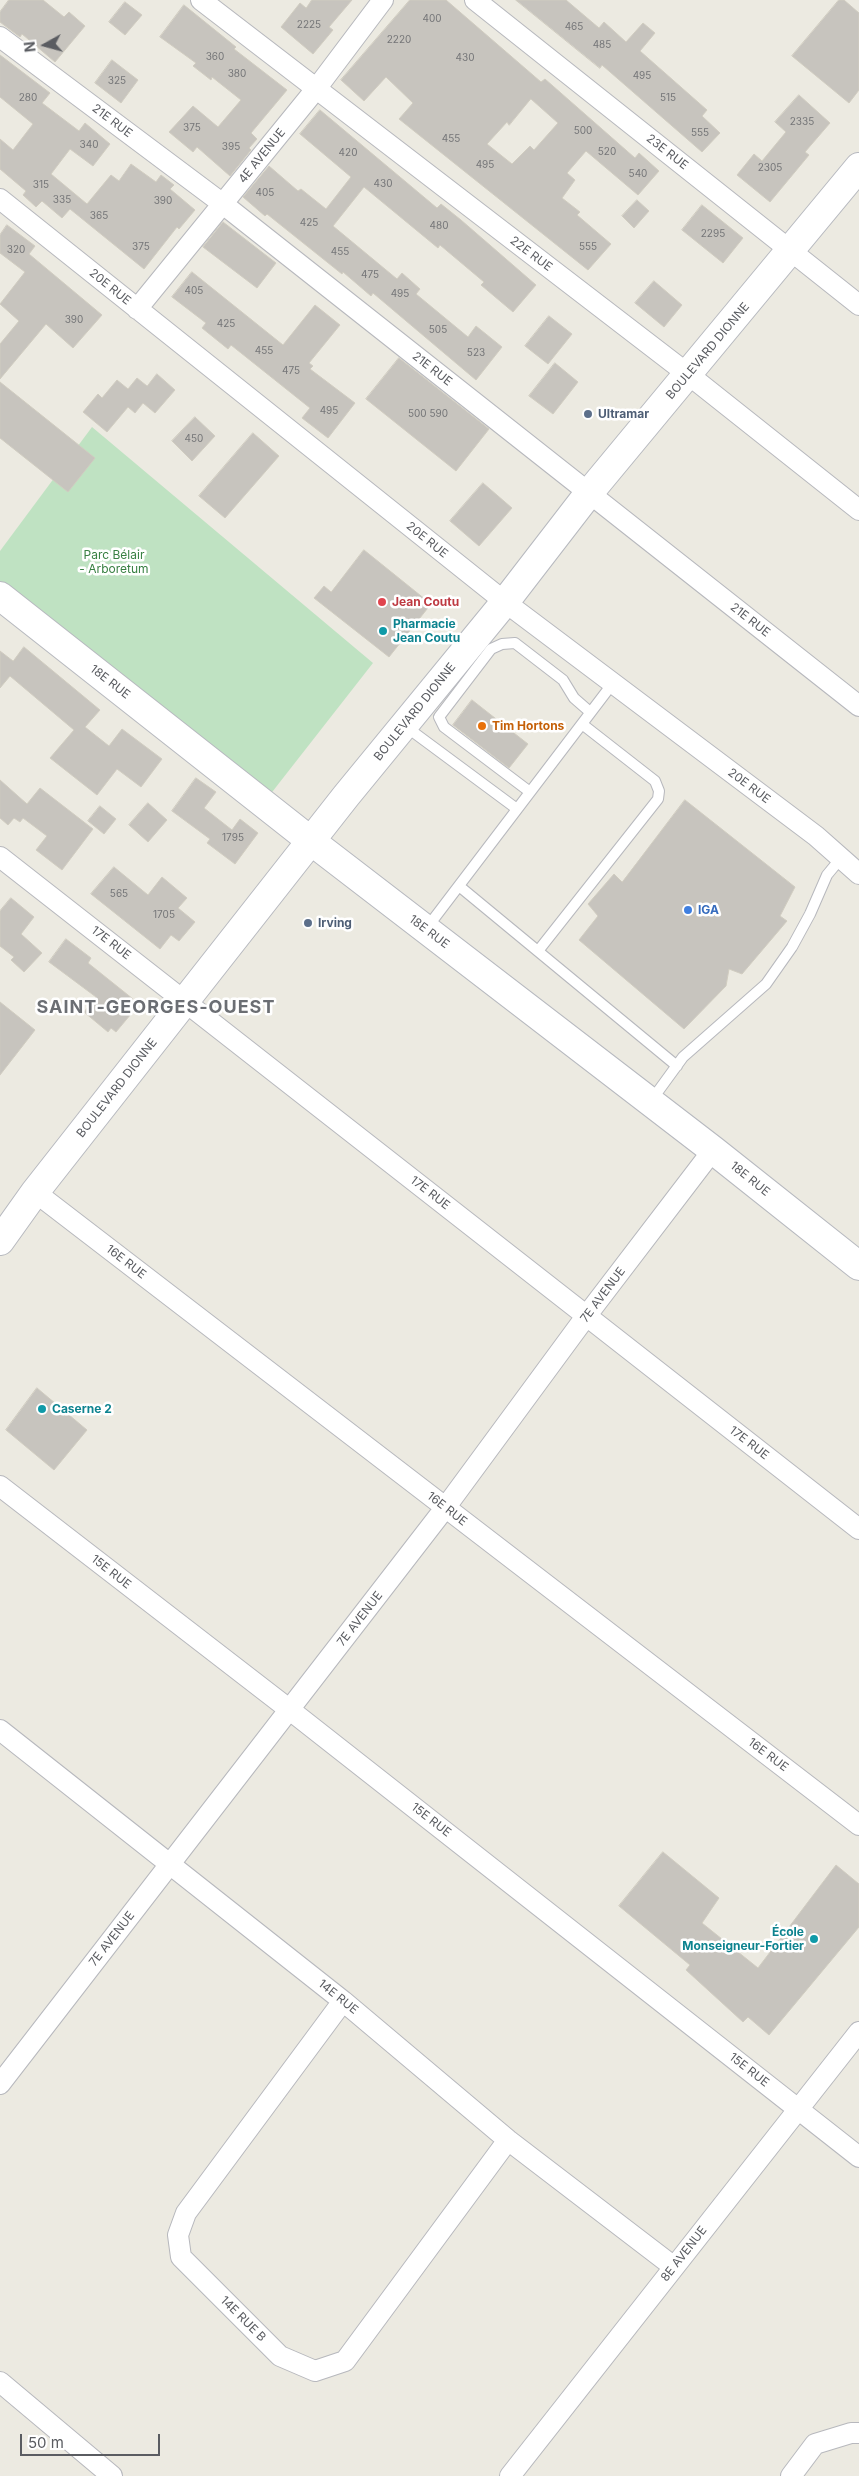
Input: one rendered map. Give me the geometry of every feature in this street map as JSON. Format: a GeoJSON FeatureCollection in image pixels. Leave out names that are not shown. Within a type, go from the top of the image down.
{"type":"FeatureCollection","features":[{"type":"Feature","properties":{"kind":"main road","name":"BOULEVARD DIONNE"},"geometry":{"type":"LineString","coordinates":[[0,1241],[35,1192],[185,1001],[404,725],[505,602],[589,493],[689,375],[859,167]]}},
{"type":"Feature","properties":{"kind":"main road","name":"18E RUE"},"geometry":{"type":"LineString","coordinates":[[0,596],[311,841],[713,1150],[859,1266]]}},
{"type":"Feature","properties":{"kind":"street","name":"22E RUE"},"geometry":{"type":"LineString","coordinates":[[201,0],[689,375],[859,510]]}},
{"type":"Feature","properties":{"kind":"street","name":"4E AVENUE"},"geometry":{"type":"LineString","coordinates":[[137,309],[316,89],[383,0]]}},
{"type":"Feature","properties":{"kind":"street","name":"23E RUE"},"geometry":{"type":"LineString","coordinates":[[475,0],[859,305]]}},
{"type":"Feature","properties":{"kind":"street","name":"21E RUE"},"geometry":{"type":"LineString","coordinates":[[0,37],[223,204],[859,706]]}},
{"type":"Feature","properties":{"kind":"street","name":"20E RUE"},"geometry":{"type":"LineString","coordinates":[[0,199],[505,602],[816,836],[859,874]]}},
{"type":"Feature","properties":{"kind":"street","name":"17E RUE"},"geometry":{"type":"LineString","coordinates":[[0,857],[859,1530]]}},
{"type":"Feature","properties":{"kind":"street","name":"7E AVENUE"},"geometry":{"type":"LineString","coordinates":[[0,2084],[445,1508],[713,1150]]}},
{"type":"Feature","properties":{"kind":"street","name":"16E RUE"},"geometry":{"type":"LineString","coordinates":[[35,1192],[859,1825]]}},
{"type":"Feature","properties":{"kind":"street","name":"15E RUE"},"geometry":{"type":"LineString","coordinates":[[0,1486],[290,1710],[859,2157]]}},
{"type":"Feature","properties":{"kind":"street","name":"14E RUE"},"geometry":{"type":"LineString","coordinates":[[0,1730],[343,2001],[508,2140],[674,2267]]}},
{"type":"Feature","properties":{"kind":"street","name":"14E RUE B"},"geometry":{"type":"LineString","coordinates":[[343,2001],[186,2213],[178,2235],[181,2258],[280,2356],[315,2371],[345,2360],[508,2140]]}},
{"type":"Feature","properties":{"kind":"street","name":"8E AVENUE"},"geometry":{"type":"LineString","coordinates":[[510,2476],[859,2032]]}},
{"type":"Feature","properties":{"kind":"street"},"geometry":{"type":"LineString","coordinates":[[0,2382],[112,2476]]}},
{"type":"Feature","properties":{"kind":"street"},"geometry":{"type":"LineString","coordinates":[[791,2476],[815,2444],[855,2433]]}},
{"type":"Feature","properties":{"kind":"lane"},"geometry":{"type":"LineString","coordinates":[[530,792],[444,726],[439,717],[491,649],[502,644],[516,643],[564,680],[574,698],[590,712]]}},
{"type":"Feature","properties":{"kind":"lane"},"geometry":{"type":"LineString","coordinates":[[426,929],[613,683]]}},
{"type":"Feature","properties":{"kind":"lane"},"geometry":{"type":"LineString","coordinates":[[538,951],[658,799],[659,792],[655,781],[582,724]]}},
{"type":"Feature","properties":{"kind":"lane"},"geometry":{"type":"LineString","coordinates":[[404,725],[517,809]]}},
{"type":"Feature","properties":{"kind":"lane"},"geometry":{"type":"LineString","coordinates":[[651,1102],[677,1066],[696,1044],[766,984],[792,947],[810,914],[827,875],[841,858]]}},
{"type":"Feature","properties":{"kind":"lane"},"geometry":{"type":"LineString","coordinates":[[459,886],[677,1066]]}},
{"type":"Feature","properties":{"kind":"green space","name":"Parc Bélair - Arboretum"},"geometry":{"type":"Polygon","coordinates":[[[92,427],[373,663],[269,796],[0,586],[0,551],[92,427]]]}},
{"type":"Feature","properties":{"kind":"building"},"geometry":{"type":"Polygon","coordinates":[[[9,0],[43,0],[64,17],[69,12],[85,26],[55,62],[22,34],[20,37],[0,22],[0,12],[9,0]]]}},
{"type":"Feature","properties":{"kind":"building"},"geometry":{"type":"Polygon","coordinates":[[[312,0],[352,0],[329,27],[333,30],[313,54],[281,27],[300,3],[306,8],[312,0]]]}},
{"type":"Feature","properties":{"kind":"building"},"geometry":{"type":"Polygon","coordinates":[[[410,0],[446,0],[541,82],[545,79],[635,158],[639,153],[659,171],[638,195],[586,151],[567,173],[575,180],[562,198],[580,212],[577,215],[611,244],[588,270],[399,119],[413,103],[386,77],[364,101],[341,80],[410,0]],[[531,99],[509,125],[507,122],[487,144],[512,164],[530,146],[534,150],[558,123],[531,99]]]}},
{"type":"Feature","properties":{"kind":"building"},"geometry":{"type":"Polygon","coordinates":[[[516,0],[566,0],[599,28],[604,22],[626,42],[643,23],[655,33],[640,51],[707,110],[702,116],[720,133],[702,152],[602,65],[600,68],[516,0]]]}},
{"type":"Feature","properties":{"kind":"building"},"geometry":{"type":"Polygon","coordinates":[[[839,0],[844,0],[859,13],[859,90],[849,103],[792,56],[839,0]]]}},
{"type":"Feature","properties":{"kind":"building"},"geometry":{"type":"Polygon","coordinates":[[[125,2],[142,15],[125,35],[109,22],[125,2]]]}},
{"type":"Feature","properties":{"kind":"building"},"geometry":{"type":"Polygon","coordinates":[[[184,5],[236,47],[234,49],[287,90],[251,133],[257,139],[249,148],[251,150],[230,176],[197,147],[193,152],[169,132],[193,106],[218,127],[241,100],[212,77],[211,80],[193,66],[196,63],[160,37],[184,5]]]}},
{"type":"Feature","properties":{"kind":"building"},"geometry":{"type":"Polygon","coordinates":[[[0,55],[50,93],[42,103],[79,131],[85,123],[110,144],[93,166],[70,149],[51,174],[87,204],[111,175],[119,181],[131,164],[156,182],[161,175],[174,185],[170,189],[195,210],[179,229],[177,227],[144,269],[70,209],[62,218],[42,201],[36,207],[23,195],[26,191],[0,169],[0,139],[13,150],[33,124],[0,97],[0,55]]]}},
{"type":"Feature","properties":{"kind":"building"},"geometry":{"type":"Polygon","coordinates":[[[112,60],[138,80],[121,103],[95,83],[112,60]]]}},
{"type":"Feature","properties":{"kind":"building"},"geometry":{"type":"Polygon","coordinates":[[[799,95],[830,123],[805,152],[809,155],[770,202],[737,175],[754,154],[762,161],[786,132],[775,122],[799,95]]]}},
{"type":"Feature","properties":{"kind":"building"},"geometry":{"type":"Polygon","coordinates":[[[320,110],[437,208],[441,204],[461,220],[536,285],[513,312],[481,285],[484,282],[440,245],[438,248],[364,187],[333,226],[397,279],[402,273],[420,289],[416,294],[468,337],[476,326],[502,347],[476,380],[373,293],[371,296],[343,272],[342,274],[243,197],[269,166],[298,191],[301,189],[326,209],[351,177],[300,134],[320,110]]]}},
{"type":"Feature","properties":{"kind":"building"},"geometry":{"type":"Polygon","coordinates":[[[637,200],[649,211],[634,228],[622,216],[637,200]]]}},
{"type":"Feature","properties":{"kind":"building"},"geometry":{"type":"Polygon","coordinates":[[[702,205],[743,238],[723,263],[682,230],[702,205]]]}},
{"type":"Feature","properties":{"kind":"building"},"geometry":{"type":"Polygon","coordinates":[[[223,222],[276,263],[257,288],[203,247],[223,222]]]}},
{"type":"Feature","properties":{"kind":"building"},"geometry":{"type":"Polygon","coordinates":[[[7,225],[35,246],[29,254],[102,315],[73,348],[46,324],[0,379],[0,344],[19,321],[0,304],[25,272],[0,253],[0,235],[7,225]]]}},
{"type":"Feature","properties":{"kind":"building"},"geometry":{"type":"Polygon","coordinates":[[[192,272],[283,345],[315,305],[340,325],[309,363],[313,366],[310,369],[355,403],[328,438],[302,418],[310,408],[231,345],[228,349],[202,328],[206,323],[172,297],[192,272]]]}},
{"type":"Feature","properties":{"kind":"building"},"geometry":{"type":"Polygon","coordinates":[[[654,281],[682,305],[664,327],[635,303],[654,281]]]}},
{"type":"Feature","properties":{"kind":"building"},"geometry":{"type":"Polygon","coordinates":[[[549,316],[572,334],[548,364],[525,346],[549,316]]]}},
{"type":"Feature","properties":{"kind":"building"},"geometry":{"type":"Polygon","coordinates":[[[399,358],[489,429],[456,471],[366,399],[399,358]]]}},
{"type":"Feature","properties":{"kind":"building"},"geometry":{"type":"Polygon","coordinates":[[[555,363],[578,382],[553,414],[529,396],[555,363]]]}},
{"type":"Feature","properties":{"kind":"building"},"geometry":{"type":"Polygon","coordinates":[[[157,374],[175,390],[155,413],[143,403],[135,413],[128,407],[107,432],[83,412],[98,394],[102,398],[117,380],[128,389],[137,378],[147,386],[157,374]]]}},
{"type":"Feature","properties":{"kind":"building"},"geometry":{"type":"Polygon","coordinates":[[[0,382],[95,458],[68,492],[0,438],[0,382]]]}},
{"type":"Feature","properties":{"kind":"building"},"geometry":{"type":"Polygon","coordinates":[[[195,417],[215,436],[192,461],[172,441],[195,417]]]}},
{"type":"Feature","properties":{"kind":"building"},"geometry":{"type":"Polygon","coordinates":[[[253,433],[279,456],[225,518],[199,496],[253,433]]]}},
{"type":"Feature","properties":{"kind":"building"},"geometry":{"type":"Polygon","coordinates":[[[483,483],[512,508],[479,546],[450,521],[483,483]]]}},
{"type":"Feature","properties":{"kind":"building","name":"Pharmacie Jean Coutu"},"geometry":{"type":"Polygon","coordinates":[[[364,550],[431,604],[389,657],[314,598],[324,586],[331,592],[364,550]]]}},
{"type":"Feature","properties":{"kind":"building"},"geometry":{"type":"Polygon","coordinates":[[[24,647],[100,710],[85,727],[109,746],[122,729],[162,759],[141,787],[117,769],[97,795],[50,758],[74,730],[10,676],[0,688],[0,651],[13,661],[24,647]]]}},
{"type":"Feature","properties":{"kind":"building"},"geometry":{"type":"Polygon","coordinates":[[[472,700],[528,744],[509,768],[453,725],[472,700]]]}},
{"type":"Feature","properties":{"kind":"building"},"geometry":{"type":"Polygon","coordinates":[[[196,778],[216,792],[204,808],[232,830],[240,819],[258,833],[235,864],[207,843],[210,839],[172,811],[196,778]]]}},
{"type":"Feature","properties":{"kind":"building"},"geometry":{"type":"Polygon","coordinates":[[[0,780],[27,804],[40,788],[93,829],[62,870],[36,850],[47,836],[23,818],[20,822],[14,818],[8,825],[0,818],[0,780]]]}},
{"type":"Feature","properties":{"kind":"building","name":"IGA"},"geometry":{"type":"Polygon","coordinates":[[[685,800],[795,887],[780,916],[787,921],[742,974],[729,969],[726,986],[684,1029],[579,940],[598,916],[588,904],[614,874],[622,882],[685,800]]]}},
{"type":"Feature","properties":{"kind":"building"},"geometry":{"type":"Polygon","coordinates":[[[148,803],[167,820],[148,842],[129,825],[148,803]]]}},
{"type":"Feature","properties":{"kind":"building"},"geometry":{"type":"Polygon","coordinates":[[[100,806],[116,819],[104,834],[88,821],[100,806]]]}},
{"type":"Feature","properties":{"kind":"building"},"geometry":{"type":"Polygon","coordinates":[[[114,867],[148,895],[162,877],[187,898],[178,908],[195,922],[179,941],[171,935],[160,949],[91,894],[114,867]]]}},
{"type":"Feature","properties":{"kind":"building"},"geometry":{"type":"Polygon","coordinates":[[[11,898],[34,917],[21,934],[42,953],[24,972],[11,960],[14,957],[0,946],[0,911],[11,898]]]}},
{"type":"Feature","properties":{"kind":"building"},"geometry":{"type":"Polygon","coordinates":[[[66,939],[91,958],[88,963],[133,999],[125,1009],[131,1014],[116,1032],[111,1028],[108,1032],[84,1012],[96,997],[49,962],[66,939]]]}},
{"type":"Feature","properties":{"kind":"building"},"geometry":{"type":"Polygon","coordinates":[[[0,1002],[35,1030],[0,1075],[0,1002]]]}},
{"type":"Feature","properties":{"kind":"building","name":"Caserne 2"},"geometry":{"type":"Polygon","coordinates":[[[37,1388],[87,1430],[54,1470],[6,1430],[37,1388]]]}},
{"type":"Feature","properties":{"kind":"building","name":"École Monseigneur-Fortier"},"geometry":{"type":"Polygon","coordinates":[[[663,1852],[719,1898],[702,1923],[758,1968],[836,1865],[859,1884],[859,1927],[769,2035],[748,2017],[743,2022],[686,1970],[690,1965],[619,1906],[663,1852]]]}},
{"type":"Feature","properties":{"kind":"place","name":"Ultramar"},"geometry":{"type":"Point","coordinates":[588,414]}},
{"type":"Feature","properties":{"kind":"place","name":"Jean Coutu"},"geometry":{"type":"Point","coordinates":[382,602]}},
{"type":"Feature","properties":{"kind":"place","name":"Pharmacie Jean Coutu"},"geometry":{"type":"Point","coordinates":[383,631]}},
{"type":"Feature","properties":{"kind":"place","name":"Tim Hortons"},"geometry":{"type":"Point","coordinates":[482,726]}},
{"type":"Feature","properties":{"kind":"place","name":"IGA"},"geometry":{"type":"Point","coordinates":[688,910]}},
{"type":"Feature","properties":{"kind":"place","name":"Irving"},"geometry":{"type":"Point","coordinates":[308,923]}},
{"type":"Feature","properties":{"kind":"place","name":"Caserne 2"},"geometry":{"type":"Point","coordinates":[42,1409]}},
{"type":"Feature","properties":{"kind":"place","name":"École Monseigneur-Fortier"},"geometry":{"type":"Point","coordinates":[814,1939]}},
{"type":"Feature","properties":{"kind":"district","name":"SAINT-GEORGES-OUEST"},"geometry":{"type":"Point","coordinates":[156,1008]}}]}
